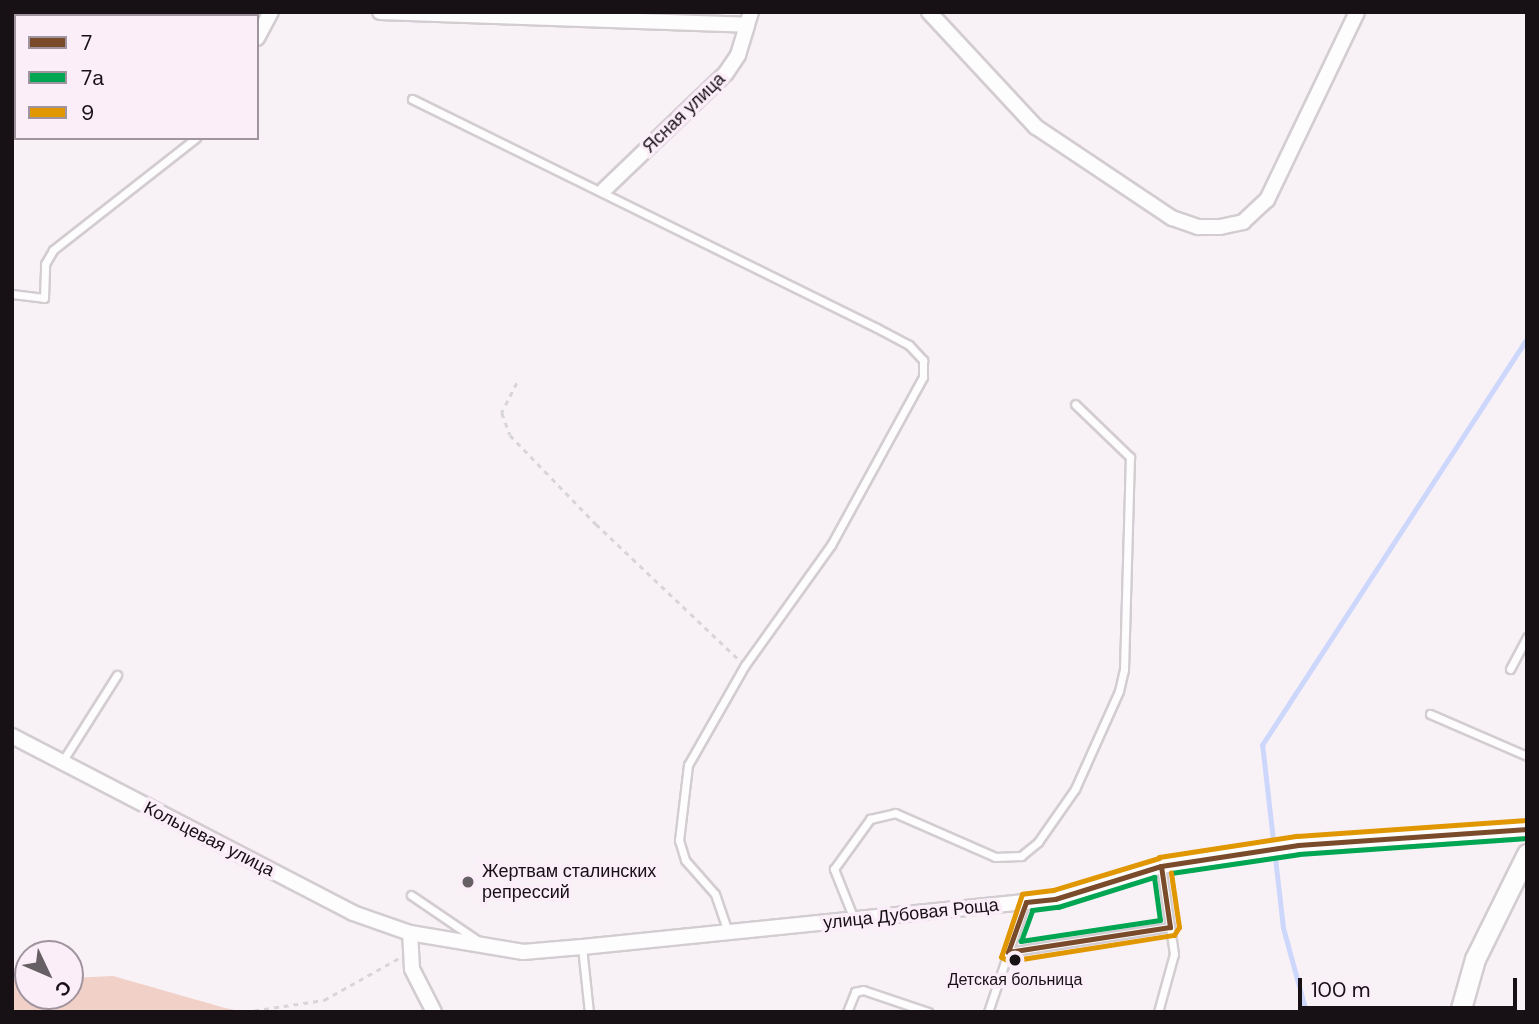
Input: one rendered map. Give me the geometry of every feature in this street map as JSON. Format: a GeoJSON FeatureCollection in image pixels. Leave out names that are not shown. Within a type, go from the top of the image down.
{"type":"FeatureCollection","features":[{"type":"Feature","properties":{"kind":"street"},"geometry":{"type":"LineString","coordinates":[[259,34],[271,12]]}},
{"type":"Feature","properties":{"kind":"street","name":"Ясная улица"},"geometry":{"type":"LineString","coordinates":[[380,12],[749,19],[738,55],[726,73],[604,190]]}},
{"type":"Feature","properties":{"kind":"street"},"geometry":{"type":"LineString","coordinates":[[929,12],[1036,127],[1172,218],[1198,227],[1220,227],[1243,222],[1267,200],[1357,12]]}},
{"type":"Feature","properties":{"kind":"street","name":"Кольцевая улица"},"geometry":{"type":"LineString","coordinates":[[12,736],[353,913],[410,933]]}},
{"type":"Feature","properties":{"kind":"street","name":"улица Дубовая Роща"},"geometry":{"type":"LineString","coordinates":[[410,933],[523,952],[582,947],[1055,898],[1161,866],[1298,845],[1527,829]]}},
{"type":"Feature","properties":{"kind":"street"},"geometry":{"type":"LineString","coordinates":[[1460,1012],[1475,959],[1527,855]]}},
{"type":"Feature","properties":{"kind":"street"},"geometry":{"type":"LineString","coordinates":[[410,933],[412,969],[434,1012]]}},
{"type":"Feature","properties":{"kind":"lane"},"geometry":{"type":"LineString","coordinates":[[411,99],[604,190],[877,328],[909,345],[923,360],[923,377],[831,545],[745,665],[683,781],[679,840],[685,860],[715,894],[728,933]]}},
{"type":"Feature","properties":{"kind":"lane"},"geometry":{"type":"LineString","coordinates":[[12,294],[44,298],[45,264],[53,250],[193,140]]}},
{"type":"Feature","properties":{"kind":"lane"},"geometry":{"type":"LineString","coordinates":[[854,919],[834,869],[870,819],[894,814],[995,857],[1021,856],[1038,842],[1075,789],[1119,691],[1124,670],[1130,457],[1075,404]]}},
{"type":"Feature","properties":{"kind":"lane"},"geometry":{"type":"LineString","coordinates":[[1510,668],[1527,637]]}},
{"type":"Feature","properties":{"kind":"lane"},"geometry":{"type":"LineString","coordinates":[[62,762],[117,675]]}},
{"type":"Feature","properties":{"kind":"lane"},"geometry":{"type":"LineString","coordinates":[[1430,714],[1527,757]]}},
{"type":"Feature","properties":{"kind":"lane"},"geometry":{"type":"LineString","coordinates":[[1158,1012],[1172,968],[1170,927],[1161,866]]}},
{"type":"Feature","properties":{"kind":"lane"},"geometry":{"type":"LineString","coordinates":[[411,895],[487,946]]}},
{"type":"Feature","properties":{"kind":"lane"},"geometry":{"type":"LineString","coordinates":[[988,1012],[1026,902]]}},
{"type":"Feature","properties":{"kind":"lane"},"geometry":{"type":"LineString","coordinates":[[1008,952],[1170,927]]}},
{"type":"Feature","properties":{"kind":"lane"},"geometry":{"type":"LineString","coordinates":[[582,947],[589,1012]]}},
{"type":"Feature","properties":{"kind":"lane"},"geometry":{"type":"LineString","coordinates":[[847,1012],[855,992],[863,990],[928,1012]]}},
{"type":"Feature","properties":{"kind":"path"},"geometry":{"type":"LineString","coordinates":[[517,383],[502,413],[510,435],[596,524],[745,665]]}},
{"type":"Feature","properties":{"kind":"path"},"geometry":{"type":"LineString","coordinates":[[243,1012],[324,1000],[411,951]]}},
{"type":"Feature","properties":{"kind":"shaded area"},"geometry":{"type":"Polygon","coordinates":[[[113,976],[246,1012],[12,1012],[14,980],[14,1010],[84,1010],[84,977],[113,976]]]}},
{"type":"Feature","properties":{"kind":"waterway"},"geometry":{"type":"LineString","coordinates":[[1306,1012],[1283,928],[1262,745],[1527,339]]}},
{"type":"Feature","properties":{"kind":"transit line","name":"9"},"geometry":{"type":"LineString","coordinates":[[1159,857],[1297,836],[1526,820]]}},
{"type":"Feature","properties":{"kind":"transit line","name":"7"},"geometry":{"type":"LineString","coordinates":[[1161,866],[1298,845],[1527,829]]}},
{"type":"Feature","properties":{"kind":"transit line","name":"7а"},"geometry":{"type":"LineString","coordinates":[[1171,873],[1299,854],[1527,838]]}},
{"type":"Feature","properties":{"kind":"transit line","name":"9"},"geometry":{"type":"LineString","coordinates":[[1159,858],[1053,890],[1022,894],[1001,957],[1009,961],[1174,935],[1179,927],[1171,873]]}},
{"type":"Feature","properties":{"kind":"transit line","name":"7"},"geometry":{"type":"LineString","coordinates":[[1161,866],[1170,927],[1008,952],[1026,902],[1055,899],[1161,866]]}},
{"type":"Feature","properties":{"kind":"transit line","name":"7а"},"geometry":{"type":"LineString","coordinates":[[1154,877],[1160,920],[1021,941],[1032,910],[1058,907],[1154,877]]}},
{"type":"Feature","properties":{"kind":"place","name":"Жертвам сталинских репрессий"},"geometry":{"type":"Point","coordinates":[468,882]}},
{"type":"Feature","properties":{"kind":"place","name":"Детская больница"},"geometry":{"type":"Point","coordinates":[1015,960]}}]}
